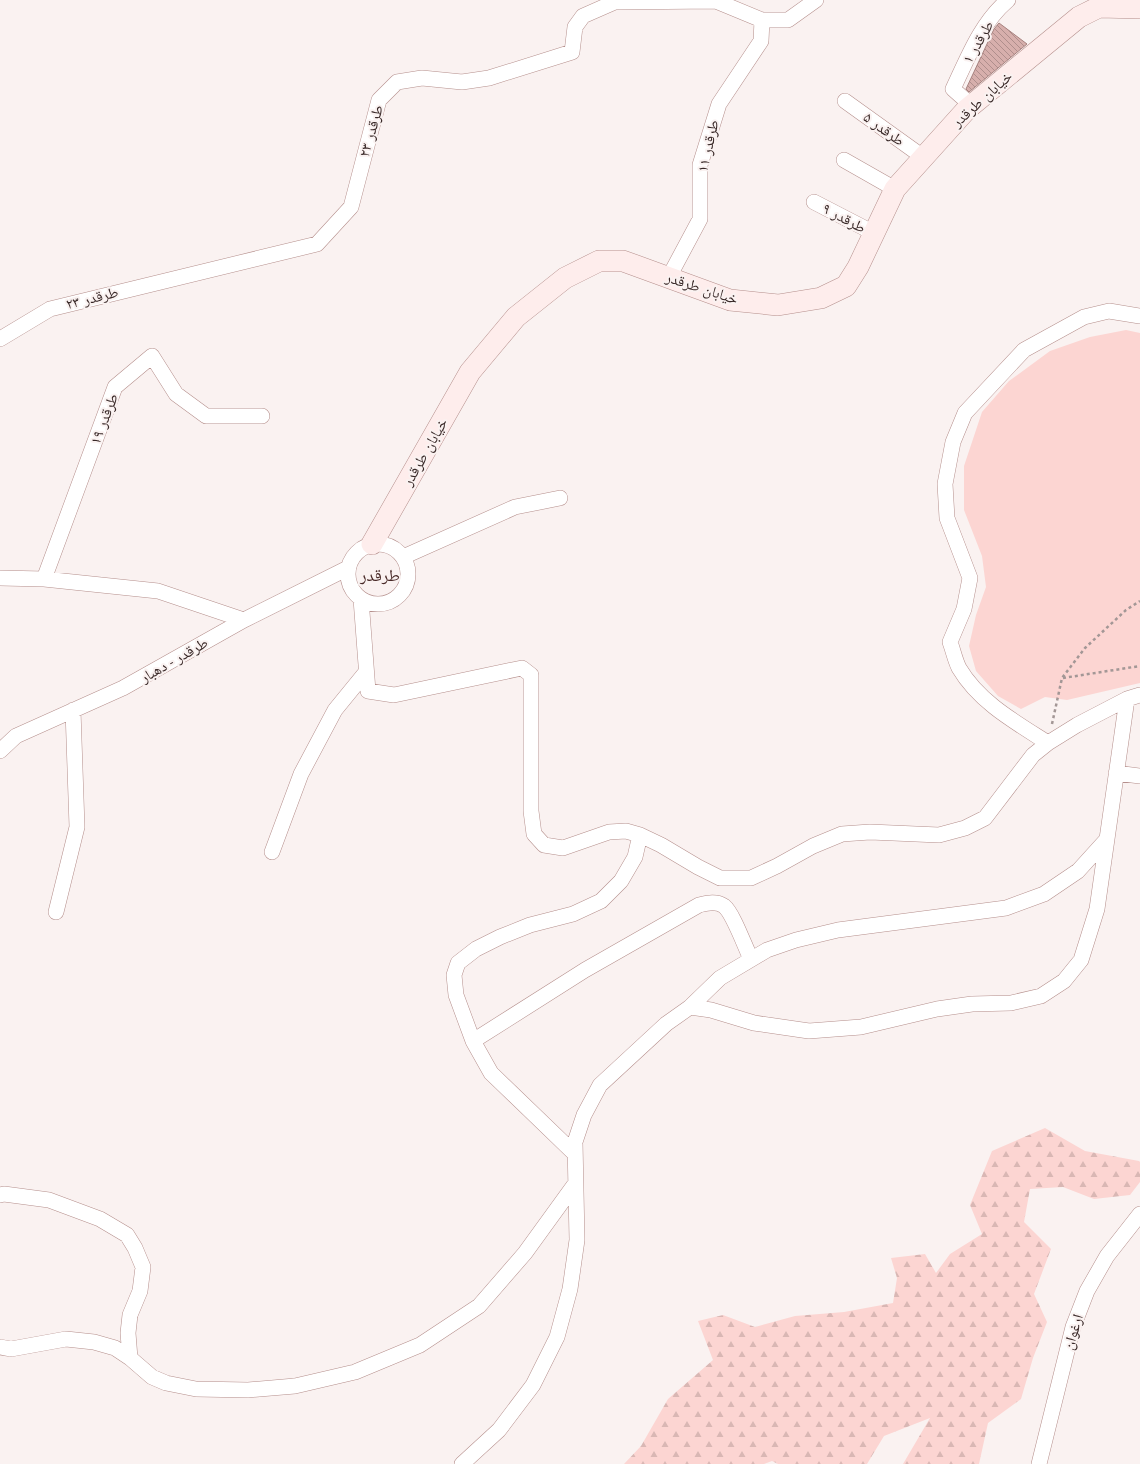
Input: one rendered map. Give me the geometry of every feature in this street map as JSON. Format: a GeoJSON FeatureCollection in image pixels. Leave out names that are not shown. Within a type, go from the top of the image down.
{"type":"FeatureCollection","features":[{"type":"Feature","properties":{"kind":"street","name":"طرقدر ۲۳"},"geometry":{"type":"LineString","coordinates":[[0,339],[50,309],[316,244],[351,207],[378,100],[397,82],[422,78],[462,82],[489,78],[572,52],[575,26],[583,16],[615,2],[716,0],[762,20]]}},
{"type":"Feature","properties":{"kind":"street"},"geometry":{"type":"LineString","coordinates":[[762,20],[788,20],[816,0]]}},
{"type":"Feature","properties":{"kind":"street","name":"طرقدر ۱"},"geometry":{"type":"LineString","coordinates":[[970,105],[953,89],[980,33],[1000,2]]}},
{"type":"Feature","properties":{"kind":"street","name":"خیابان طرقدر"},"geometry":{"type":"LineString","coordinates":[[372,544],[470,372],[516,317],[565,278],[598,261],[623,261],[730,300],[778,305],[821,298],[846,286],[858,267],[895,189],[970,105],[1079,17],[1093,3],[1140,8]]}},
{"type":"Feature","properties":{"kind":"street","name":"طرقدر ۱۱"},"geometry":{"type":"LineString","coordinates":[[669,278],[700,219],[700,165],[719,104],[761,41],[762,20]]}},
{"type":"Feature","properties":{"kind":"street","name":"طرقدر ۵"},"geometry":{"type":"LineString","coordinates":[[845,101],[923,158]]}},
{"type":"Feature","properties":{"kind":"street"},"geometry":{"type":"LineString","coordinates":[[844,160],[895,189]]}},
{"type":"Feature","properties":{"kind":"street","name":"طرقدر ۹"},"geometry":{"type":"LineString","coordinates":[[814,202],[874,234]]}},
{"type":"Feature","properties":{"kind":"street"},"geometry":{"type":"LineString","coordinates":[[1048,743],[1005,716],[978,693],[959,667],[950,642],[964,609],[970,578],[947,518],[945,484],[953,442],[965,413],[1024,350],[1084,317],[1109,310],[1140,316]]}},
{"type":"Feature","properties":{"kind":"street","name":"طرقدر ۱۹"},"geometry":{"type":"LineString","coordinates":[[44,579],[116,387],[152,356],[176,394],[206,416],[262,416]]}},
{"type":"Feature","properties":{"kind":"street"},"geometry":{"type":"LineString","coordinates":[[403,557],[515,507],[560,498]]}},
{"type":"Feature","properties":{"kind":"street"},"geometry":{"type":"LineString","coordinates":[[372,544],[383,544],[394,548],[403,557],[407,568],[407,579],[403,590],[394,599],[384,603],[372,603],[361,599],[352,590],[348,580],[348,568],[352,557],[361,549],[372,544]]}},
{"type":"Feature","properties":{"kind":"street","name":"طرقدر - دهبار"},"geometry":{"type":"LineString","coordinates":[[0,751],[16,736],[124,688],[244,620],[348,568]]}},
{"type":"Feature","properties":{"kind":"street"},"geometry":{"type":"LineString","coordinates":[[0,578],[44,579],[158,591],[244,620]]}},
{"type":"Feature","properties":{"kind":"street"},"geometry":{"type":"LineString","coordinates":[[361,599],[368,691],[394,695],[522,668],[531,675],[531,811],[534,834],[544,845],[563,848],[609,832],[626,831],[640,835],[720,878],[751,878],[777,866],[813,846],[842,834],[870,832],[939,835],[965,828],[985,818],[1033,755],[1048,743],[1077,725],[1133,697]]}},
{"type":"Feature","properties":{"kind":"street"},"geometry":{"type":"LineString","coordinates":[[272,852],[301,774],[335,710],[366,672]]}},
{"type":"Feature","properties":{"kind":"street"},"geometry":{"type":"LineString","coordinates":[[690,1007],[711,1010],[754,1023],[809,1031],[861,1027],[937,1009],[972,1004],[1011,1003],[1041,996],[1064,981],[1081,960],[1097,909],[1116,773],[1133,697]]}},
{"type":"Feature","properties":{"kind":"street"},"geometry":{"type":"LineString","coordinates":[[56,912],[77,828],[73,710]]}},
{"type":"Feature","properties":{"kind":"street"},"geometry":{"type":"LineString","coordinates":[[1116,773],[1140,776]]}},
{"type":"Feature","properties":{"kind":"street"},"geometry":{"type":"LineString","coordinates":[[575,1154],[491,1073],[473,1041],[456,995],[454,975],[458,963],[476,948],[500,936],[530,925],[573,914],[601,901],[622,881],[635,857],[640,835]]}},
{"type":"Feature","properties":{"kind":"street"},"geometry":{"type":"LineString","coordinates":[[462,1464],[499,1430],[533,1385],[557,1337],[570,1289],[577,1240],[575,1142],[584,1115],[600,1085],[666,1024],[690,1007],[720,978],[767,950],[796,940],[838,930],[1006,908],[1044,894],[1078,871],[1107,839]]}},
{"type":"Feature","properties":{"kind":"street"},"geometry":{"type":"LineString","coordinates":[[473,1041],[585,970],[700,904],[713,902],[724,907],[732,918],[751,959]]}},
{"type":"Feature","properties":{"kind":"street"},"geometry":{"type":"LineString","coordinates":[[0,1347],[11,1349],[66,1339],[94,1342],[115,1348],[130,1358],[152,1377],[166,1383],[196,1389],[248,1390],[295,1386],[355,1372],[420,1345],[479,1306],[525,1253],[575,1184]]}},
{"type":"Feature","properties":{"kind":"street"},"geometry":{"type":"LineString","coordinates":[[0,1195],[4,1194],[49,1200],[100,1219],[127,1235],[135,1248],[143,1267],[140,1291],[130,1315],[128,1333],[130,1358]]}},
{"type":"Feature","properties":{"kind":"street","name":"ارغوان"},"geometry":{"type":"LineString","coordinates":[[1040,1464],[1073,1327],[1087,1291],[1107,1256],[1140,1214]]}},
{"type":"Feature","properties":{"kind":"path"},"geometry":{"type":"LineString","coordinates":[[1048,743],[1062,678],[1085,648],[1126,610],[1140,601]]}},
{"type":"Feature","properties":{"kind":"path"},"geometry":{"type":"LineString","coordinates":[[1062,678],[1140,666]]}},
{"type":"Feature","properties":{"kind":"green space"},"geometry":{"type":"Polygon","coordinates":[[[1126,330],[1140,333],[1140,683],[1067,700],[1045,697],[1021,709],[998,696],[976,671],[969,646],[976,615],[986,587],[982,556],[964,510],[964,466],[982,412],[1009,381],[1050,351],[1090,337],[1126,330]]]}},
{"type":"Feature","properties":{"kind":"green space"},"geometry":{"type":"Polygon","coordinates":[[[1045,1128],[1085,1151],[1139,1161],[1140,1182],[1130,1195],[1094,1199],[1063,1187],[1030,1189],[1024,1222],[1051,1249],[1034,1294],[1047,1322],[1033,1358],[1021,1399],[988,1423],[979,1464],[903,1464],[930,1418],[884,1436],[867,1464],[778,1464],[772,1461],[764,1464],[624,1464],[641,1446],[668,1399],[713,1360],[698,1321],[723,1315],[755,1327],[795,1316],[844,1312],[893,1303],[897,1278],[891,1258],[925,1254],[936,1273],[950,1254],[982,1234],[970,1205],[992,1151],[1045,1128]]]}},
{"type":"Feature","properties":{"kind":"building"},"geometry":{"type":"Polygon","coordinates":[[[999,23],[1027,44],[969,92],[966,89],[994,29],[999,23]]]}},
{"type":"Feature","properties":{"kind":"district","name":"طرقدر"},"geometry":{"type":"Point","coordinates":[380,575]}}]}
